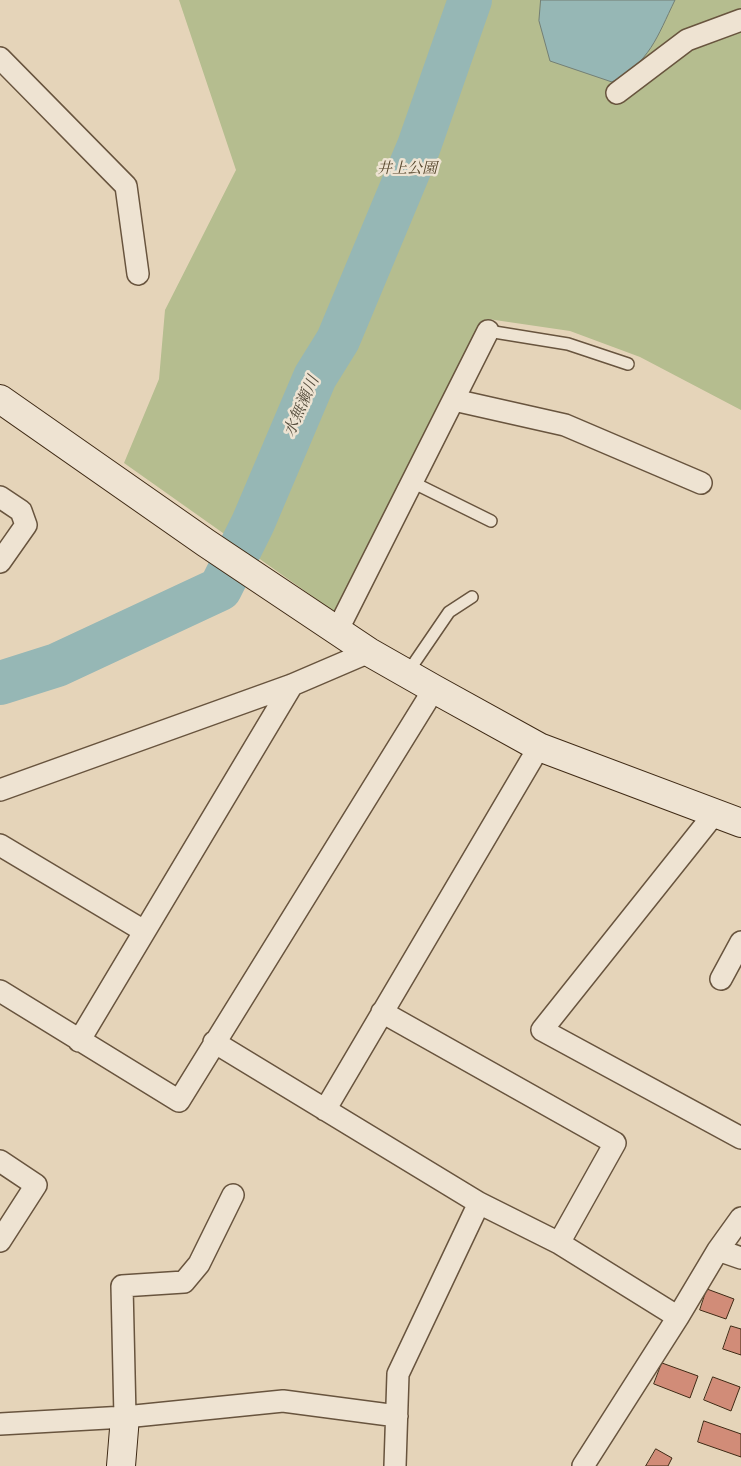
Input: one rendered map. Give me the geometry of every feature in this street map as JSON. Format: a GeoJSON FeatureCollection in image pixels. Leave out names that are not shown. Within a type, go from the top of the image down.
{"type":"FeatureCollection","features":[{"type":"Feature","properties":{"kind":"street"},"geometry":{"type":"LineString","coordinates":[[617,93],[687,40],[741,20]]}},
{"type":"Feature","properties":{"kind":"street"},"geometry":{"type":"LineString","coordinates":[[0,58],[126,186],[138,274]]}},
{"type":"Feature","properties":{"kind":"street"},"geometry":{"type":"LineString","coordinates":[[338,631],[488,331]]}},
{"type":"Feature","properties":{"kind":"street"},"geometry":{"type":"LineString","coordinates":[[0,399],[206,543],[369,652],[408,672],[434,690],[539,747],[741,823]]}},
{"type":"Feature","properties":{"kind":"street"},"geometry":{"type":"LineString","coordinates":[[454,400],[565,425],[701,482]]}},
{"type":"Feature","properties":{"kind":"street"},"geometry":{"type":"LineString","coordinates":[[0,497],[21,511],[26,525],[0,562]]}},
{"type":"Feature","properties":{"kind":"street"},"geometry":{"type":"LineString","coordinates":[[0,790],[292,685],[369,652]]}},
{"type":"Feature","properties":{"kind":"street"},"geometry":{"type":"LineString","coordinates":[[79,1040],[292,685]]}},
{"type":"Feature","properties":{"kind":"street"},"geometry":{"type":"LineString","coordinates":[[0,991],[179,1100],[434,690]]}},
{"type":"Feature","properties":{"kind":"street"},"geometry":{"type":"LineString","coordinates":[[325,1110],[539,747]]}},
{"type":"Feature","properties":{"kind":"street"},"geometry":{"type":"LineString","coordinates":[[715,813],[542,1030],[741,1138]]}},
{"type":"Feature","properties":{"kind":"street"},"geometry":{"type":"LineString","coordinates":[[0,845],[144,932]]}},
{"type":"Feature","properties":{"kind":"street"},"geometry":{"type":"LineString","coordinates":[[721,980],[741,942]]}},
{"type":"Feature","properties":{"kind":"street"},"geometry":{"type":"LineString","coordinates":[[382,1012],[615,1143],[559,1243]]}},
{"type":"Feature","properties":{"kind":"street"},"geometry":{"type":"LineString","coordinates":[[214,1042],[479,1203],[559,1243],[678,1317]]}},
{"type":"Feature","properties":{"kind":"street"},"geometry":{"type":"LineString","coordinates":[[0,1161],[36,1185],[0,1241]]}},
{"type":"Feature","properties":{"kind":"street"},"geometry":{"type":"LineString","coordinates":[[121,1466],[125,1416],[122,1286],[184,1282],[199,1264],[233,1195]]}},
{"type":"Feature","properties":{"kind":"street"},"geometry":{"type":"LineString","coordinates":[[395,1466],[398,1374],[479,1203]]}},
{"type":"Feature","properties":{"kind":"street"},"geometry":{"type":"LineString","coordinates":[[583,1466],[678,1317],[718,1250],[741,1218]]}},
{"type":"Feature","properties":{"kind":"street"},"geometry":{"type":"LineString","coordinates":[[718,1250],[741,1258]]}},
{"type":"Feature","properties":{"kind":"street"},"geometry":{"type":"LineString","coordinates":[[0,1424],[125,1416],[283,1401],[397,1416]]}},
{"type":"Feature","properties":{"kind":"lane"},"geometry":{"type":"LineString","coordinates":[[488,331],[568,344],[628,364]]}},
{"type":"Feature","properties":{"kind":"lane"},"geometry":{"type":"LineString","coordinates":[[412,482],[491,521]]}},
{"type":"Feature","properties":{"kind":"lane"},"geometry":{"type":"LineString","coordinates":[[408,672],[449,612],[472,597]]}},
{"type":"Feature","properties":{"kind":"green space","name":"井上公園"},"geometry":{"type":"Polygon","coordinates":[[[179,0],[741,0],[741,410],[640,357],[570,331],[488,319],[336,613],[124,463],[159,379],[165,310],[236,170],[179,0]]]}},
{"type":"Feature","properties":{"kind":"water"},"geometry":{"type":"Polygon","coordinates":[[[541,0],[675,0],[657,37],[644,57],[625,74],[612,82],[550,61],[539,21],[541,0]]]}},
{"type":"Feature","properties":{"kind":"building"},"geometry":{"type":"Polygon","coordinates":[[[707,1289],[734,1299],[726,1319],[700,1310],[707,1289]]]}},
{"type":"Feature","properties":{"kind":"building"},"geometry":{"type":"Polygon","coordinates":[[[731,1326],[741,1329],[741,1355],[723,1349],[731,1326]]]}},
{"type":"Feature","properties":{"kind":"building"},"geometry":{"type":"Polygon","coordinates":[[[662,1363],[698,1376],[690,1398],[654,1384],[662,1363]]]}},
{"type":"Feature","properties":{"kind":"building"},"geometry":{"type":"Polygon","coordinates":[[[713,1377],[740,1387],[731,1411],[704,1400],[713,1377]]]}},
{"type":"Feature","properties":{"kind":"building"},"geometry":{"type":"Polygon","coordinates":[[[704,1421],[741,1434],[741,1457],[698,1442],[704,1421]]]}},
{"type":"Feature","properties":{"kind":"building"},"geometry":{"type":"Polygon","coordinates":[[[656,1449],[672,1458],[668,1466],[646,1466],[656,1449]]]}},
{"type":"Feature","properties":{"kind":"waterway","name":"水無瀬川"},"geometry":{"type":"LineString","coordinates":[[0,683],[57,665],[220,589],[253,523],[315,377],[338,340],[419,146],[470,0]]}}]}
